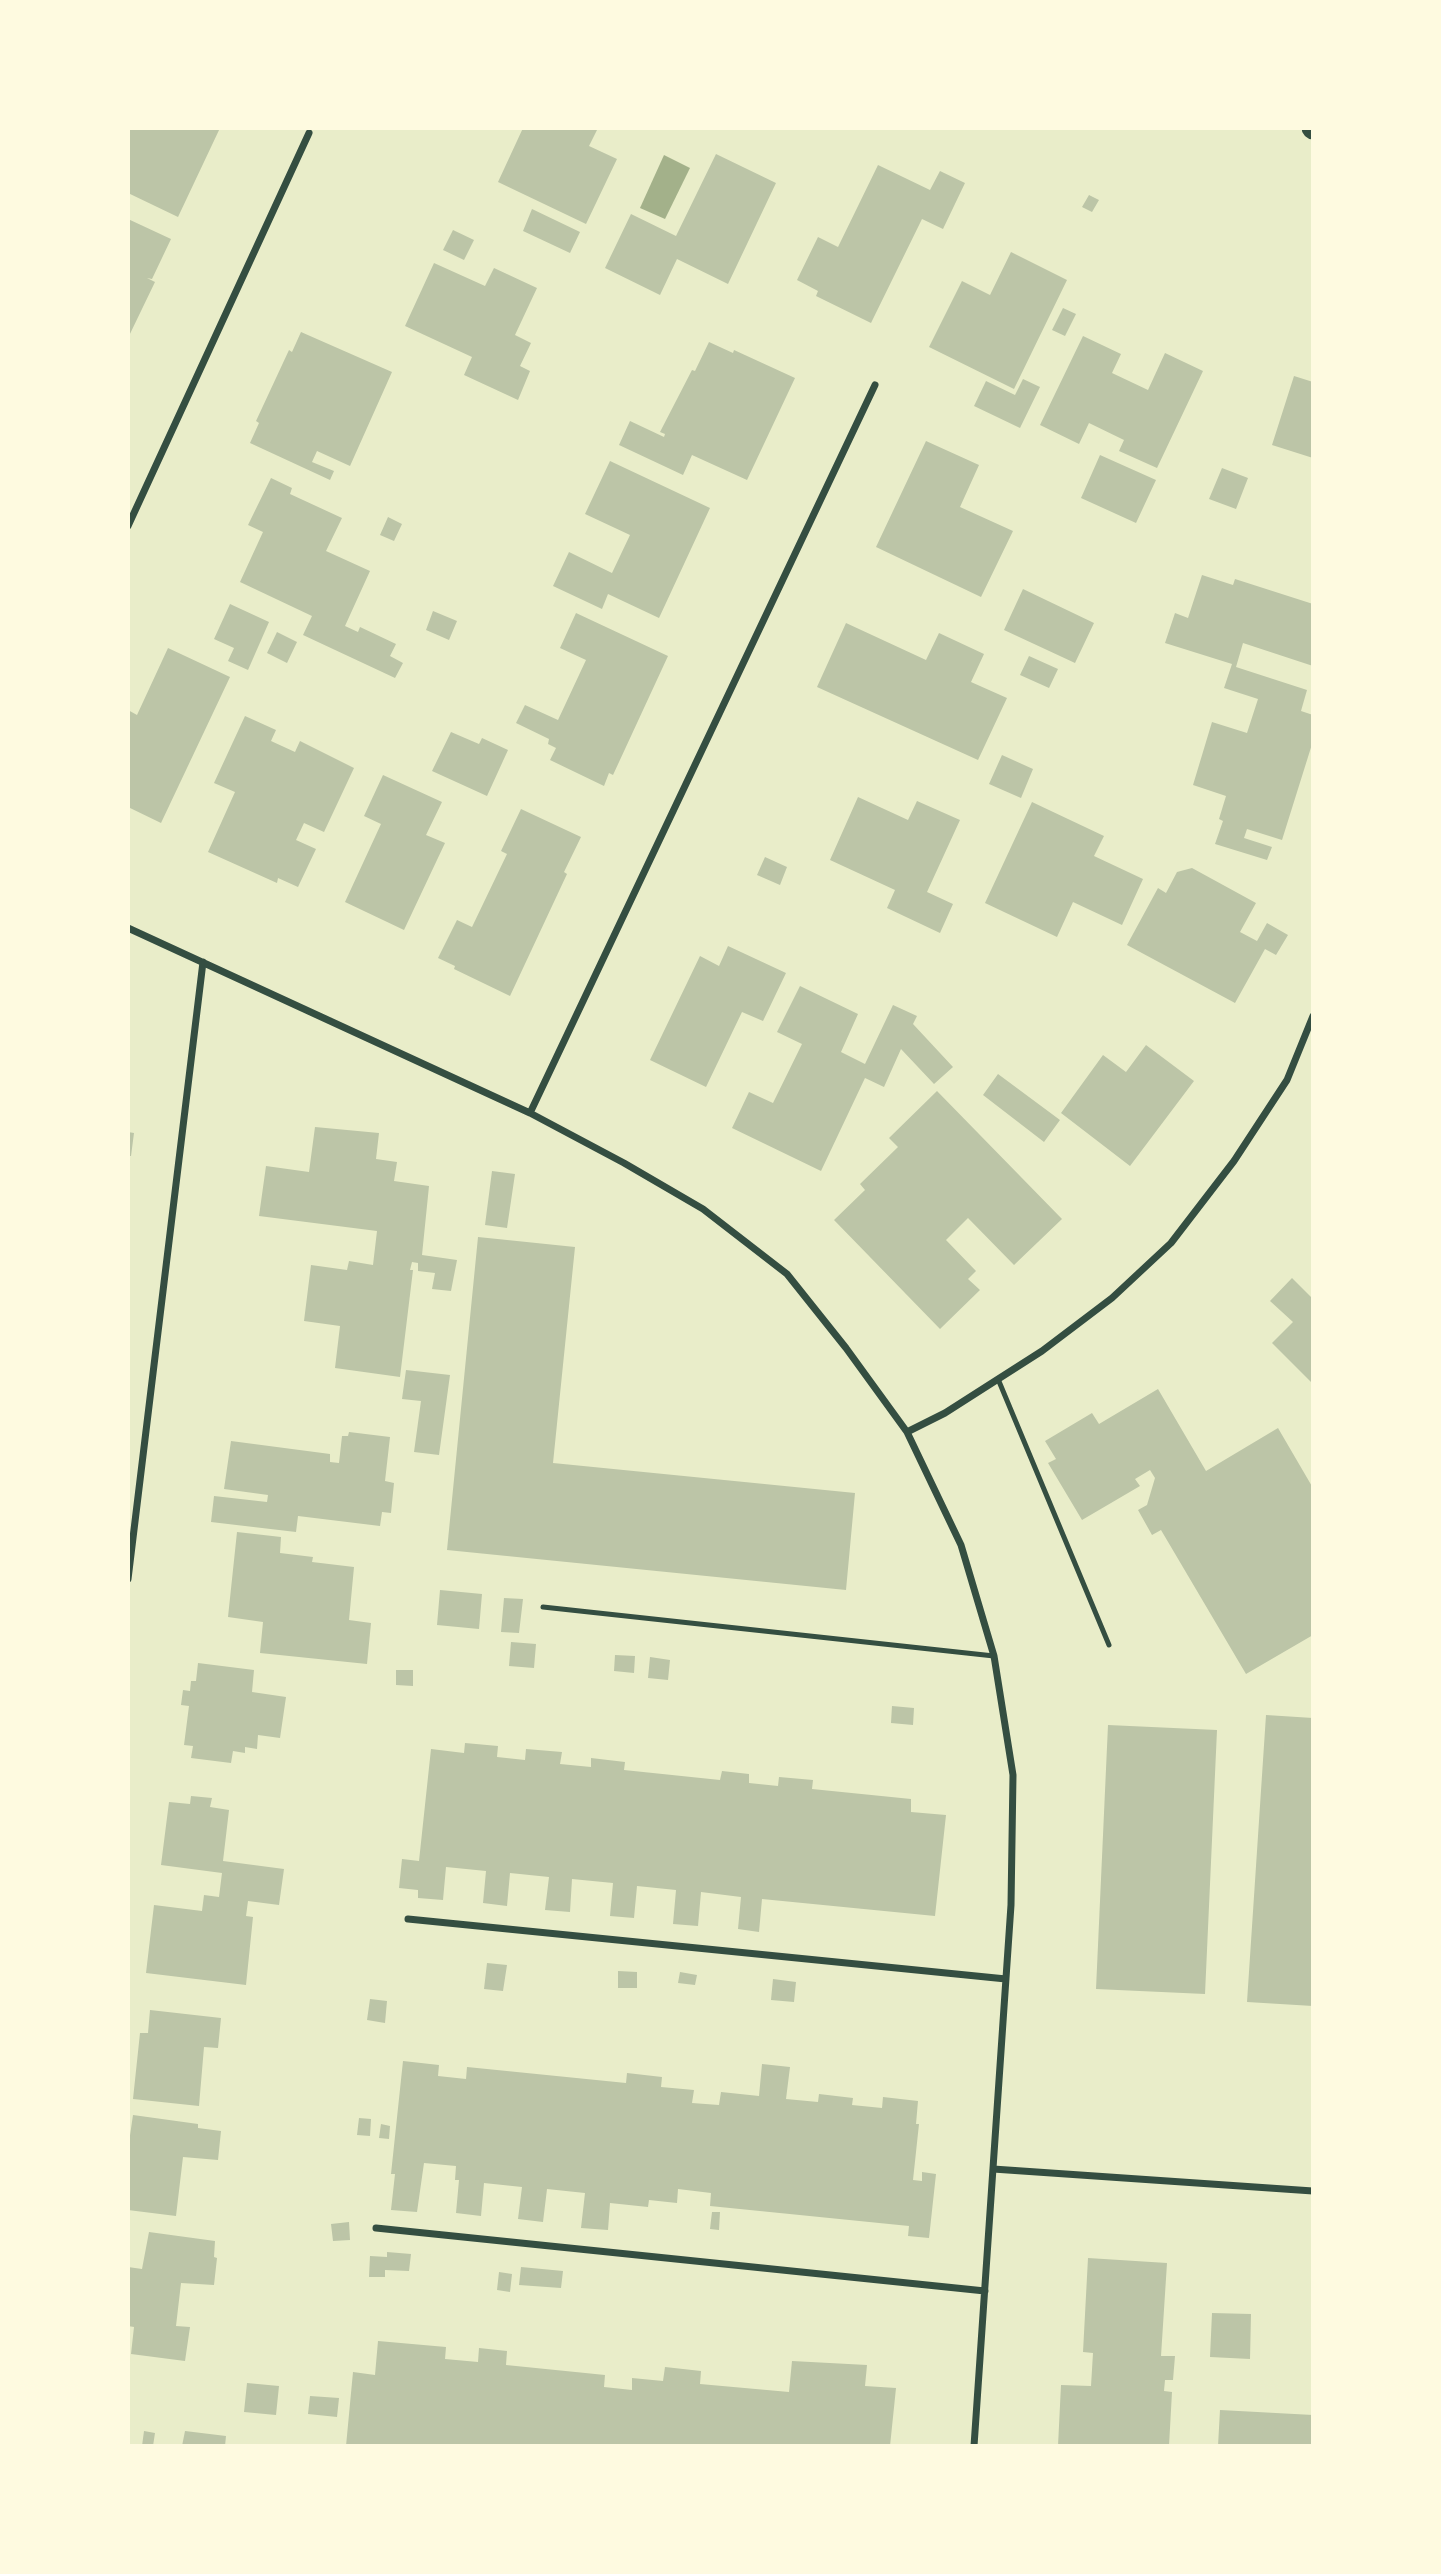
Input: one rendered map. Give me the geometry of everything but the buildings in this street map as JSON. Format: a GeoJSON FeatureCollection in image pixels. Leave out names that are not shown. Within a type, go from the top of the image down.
{"type":"FeatureCollection","features":[{"type":"Feature","properties":{"kind":"street"},"geometry":{"type":"LineString","coordinates":[[128,526],[309,133]]}},
{"type":"Feature","properties":{"kind":"street"},"geometry":{"type":"LineString","coordinates":[[530,1113],[875,385]]}},
{"type":"Feature","properties":{"kind":"street"},"geometry":{"type":"LineString","coordinates":[[128,928],[530,1113],[703,1209],[787,1274],[846,1348],[907,1432],[961,1545],[994,1656],[1013,1775],[1012,1905],[974,2446]]}},
{"type":"Feature","properties":{"kind":"street"},"geometry":{"type":"LineString","coordinates":[[128,1579],[203,962]]}},
{"type":"Feature","properties":{"kind":"street"},"geometry":{"type":"LineString","coordinates":[[907,1432],[945,1413],[1042,1351],[1112,1297],[1171,1243],[1234,1161],[1287,1080],[1313,1016]]}},
{"type":"Feature","properties":{"kind":"street"},"geometry":{"type":"LineString","coordinates":[[408,1919],[1006,1979]]}},
{"type":"Feature","properties":{"kind":"street"},"geometry":{"type":"LineString","coordinates":[[993,2169],[1313,2190]]}},
{"type":"Feature","properties":{"kind":"street"},"geometry":{"type":"LineString","coordinates":[[376,2228],[985,2291]]}},
{"type":"Feature","properties":{"kind":"lane"},"geometry":{"type":"LineString","coordinates":[[998,1379],[1109,1645]]}},
{"type":"Feature","properties":{"kind":"lane"},"geometry":{"type":"LineString","coordinates":[[542,1607],[994,1656]]}},
{"type":"Feature","properties":{"kind":"shaded area"},"geometry":{"type":"Polygon","coordinates":[[[664,155],[690,168],[665,219],[640,208],[664,155]]]}}]}
